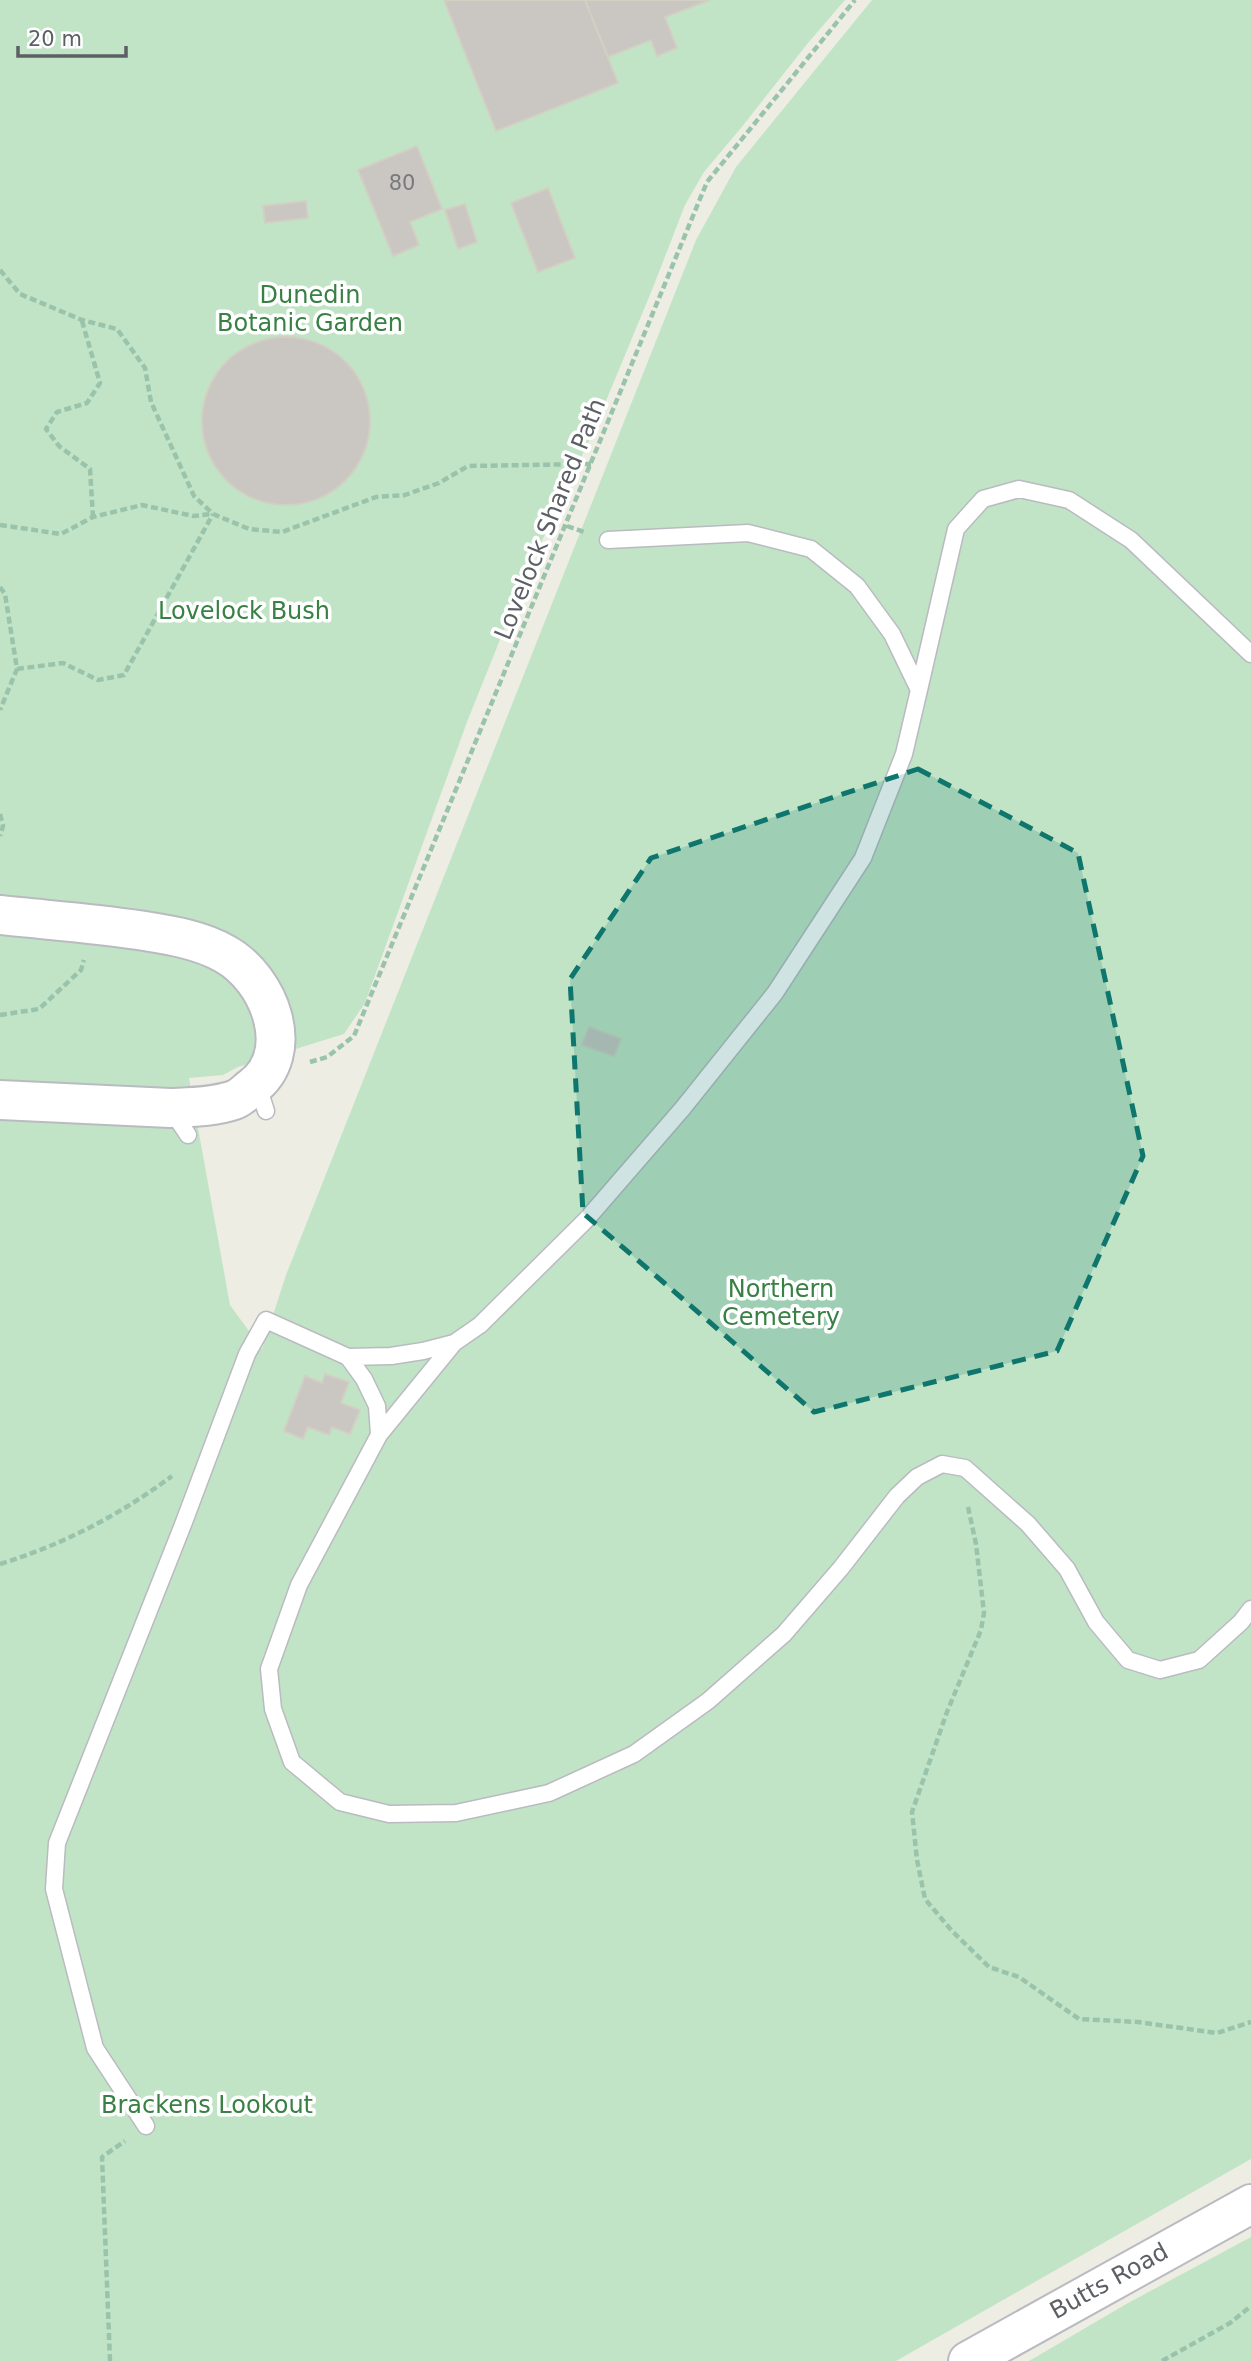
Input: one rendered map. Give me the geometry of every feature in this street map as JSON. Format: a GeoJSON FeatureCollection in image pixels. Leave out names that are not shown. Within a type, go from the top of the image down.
{"type":"FeatureCollection","features":[{"type":"Feature","properties":{"kind":"street"},"geometry":{"type":"LineString","coordinates":[[0,915],[182,937],[226,954],[256,980],[275,1025],[273,1056],[262,1097],[195,1106],[179,1122],[0,1100]]}},
{"type":"Feature","properties":{"kind":"street","name":"Butts Road"},"geometry":{"type":"LineString","coordinates":[[968,2361],[1251,2204]]}},
{"type":"Feature","properties":{"kind":"lane"},"geometry":{"type":"LineString","coordinates":[[1251,654],[1131,540],[1069,500],[1019,489],[983,499],[956,529],[904,754],[863,858],[775,993],[683,1108],[586,1220],[480,1325],[454,1343],[379,1435],[299,1585],[269,1670],[273,1709],[292,1762],[340,1802],[388,1814],[456,1813],[549,1793],[634,1754],[708,1701],[784,1634],[841,1568],[897,1496],[917,1477],[942,1464],[965,1468],[1028,1524],[1067,1569],[1096,1622],[1128,1660],[1160,1670],[1199,1660],[1241,1622],[1251,1609]]}},
{"type":"Feature","properties":{"kind":"lane"},"geometry":{"type":"LineString","coordinates":[[608,540],[748,533],[811,549],[857,586],[892,634],[919,690]]}},
{"type":"Feature","properties":{"kind":"lane"},"geometry":{"type":"LineString","coordinates":[[146,2126],[96,2048],[54,1889],[57,1843],[247,1354],[266,1320],[348,1357],[391,1356],[454,1343]]}},
{"type":"Feature","properties":{"kind":"lane"},"geometry":{"type":"LineString","coordinates":[[348,1357],[364,1378],[377,1406],[379,1435]]}},
{"type":"Feature","properties":{"kind":"path","name":"Lovelock Shared Path"},"geometry":{"type":"LineString","coordinates":[[309,1062],[327,1057],[354,1036],[707,182],[855,0]]}},
{"type":"Feature","properties":{"kind":"path"},"geometry":{"type":"LineString","coordinates":[[0,270],[20,294],[82,320],[117,329],[145,368],[151,402],[194,496],[213,514],[249,529],[282,532],[376,497],[405,495],[439,483],[468,466],[590,464]]}},
{"type":"Feature","properties":{"kind":"path"},"geometry":{"type":"LineString","coordinates":[[82,320],[100,383],[88,403],[57,412],[46,429],[59,446],[90,469],[93,517]]}},
{"type":"Feature","properties":{"kind":"path"},"geometry":{"type":"LineString","coordinates":[[0,525],[61,534],[93,517],[142,505],[193,516],[213,514]]}},
{"type":"Feature","properties":{"kind":"path"},"geometry":{"type":"LineString","coordinates":[[17,669],[63,663],[98,680],[124,675],[213,514]]}},
{"type":"Feature","properties":{"kind":"path"},"geometry":{"type":"LineString","coordinates":[[0,587],[5,594],[17,669],[0,710]]}},
{"type":"Feature","properties":{"kind":"path"},"geometry":{"type":"LineString","coordinates":[[0,814],[3,826],[0,836]]}},
{"type":"Feature","properties":{"kind":"path"},"geometry":{"type":"LineString","coordinates":[[0,1015],[39,1009],[81,970],[88,949]]}},
{"type":"Feature","properties":{"kind":"path"},"geometry":{"type":"LineString","coordinates":[[0,1564],[91,1528],[140,1500],[179,1471],[207,1458]]}},
{"type":"Feature","properties":{"kind":"path"},"geometry":{"type":"LineString","coordinates":[[965,1468],[964,1491],[976,1544],[984,1613],[981,1630],[947,1713],[912,1812],[917,1860],[925,1899],[952,1931],[989,1967],[1020,1977],[1079,2019],[1139,2022],[1217,2032],[1251,2022]]}},
{"type":"Feature","properties":{"kind":"path"},"geometry":{"type":"LineString","coordinates":[[110,2361],[102,2157],[146,2126]]}},
{"type":"Feature","properties":{"kind":"path"},"geometry":{"type":"LineString","coordinates":[[1162,2361],[1230,2323],[1251,2306]]}},
{"type":"Feature","properties":{"kind":"highlighted area"},"geometry":{"type":"Polygon","coordinates":[[[918,769],[1078,853],[1143,1156],[1057,1351],[814,1412],[583,1213],[570,979],[651,858],[918,769]]]}},
{"type":"Feature","properties":{"kind":"green space"},"geometry":{"type":"Polygon","coordinates":[[[0,0],[845,0],[704,172],[685,205],[594,430],[526,575],[467,722],[365,1003],[344,1034],[238,1067],[223,1075],[189,1078],[230,1305],[262,1349],[286,1275],[696,240],[736,167],[872,0],[1251,0],[1251,2159],[896,2361],[0,2361],[0,0]]]}},
{"type":"Feature","properties":{"kind":"green space"},"geometry":{"type":"Polygon","coordinates":[[[1251,2237],[1251,2361],[1029,2361],[1128,2303],[1251,2237]]]}},
{"type":"Feature","properties":{"kind":"building"},"geometry":{"type":"Polygon","coordinates":[[[444,0],[585,0],[618,83],[496,131],[444,0]]]}},
{"type":"Feature","properties":{"kind":"building"},"geometry":{"type":"Polygon","coordinates":[[[585,0],[710,0],[665,17],[677,48],[657,56],[651,40],[608,57],[585,0]]]}},
{"type":"Feature","properties":{"kind":"building"},"geometry":{"type":"Polygon","coordinates":[[[417,146],[442,209],[410,222],[419,245],[393,256],[358,170],[417,146]]]}},
{"type":"Feature","properties":{"kind":"building"},"geometry":{"type":"Polygon","coordinates":[[[548,188],[575,258],[538,272],[511,203],[548,188]]]}},
{"type":"Feature","properties":{"kind":"building"},"geometry":{"type":"Polygon","coordinates":[[[306,201],[308,218],[265,223],[263,206],[306,201]]]}},
{"type":"Feature","properties":{"kind":"building"},"geometry":{"type":"Polygon","coordinates":[[[465,204],[477,242],[458,249],[445,210],[465,204]]]}},
{"type":"Feature","properties":{"kind":"building"},"geometry":{"type":"Polygon","coordinates":[[[286,337],[318,343],[345,362],[364,389],[370,421],[364,453],[345,480],[318,499],[286,505],[254,499],[227,480],[208,453],[202,421],[208,389],[227,362],[254,343],[286,337]]]}},
{"type":"Feature","properties":{"kind":"building"},"geometry":{"type":"Polygon","coordinates":[[[589,1027],[621,1039],[614,1056],[582,1045],[589,1027]]]}},
{"type":"Feature","properties":{"kind":"building"},"geometry":{"type":"Polygon","coordinates":[[[325,1374],[349,1382],[341,1403],[360,1410],[350,1434],[332,1427],[329,1435],[308,1427],[303,1439],[284,1431],[305,1376],[322,1383],[325,1374]]]}},
{"type":"Feature","properties":{"kind":"park label","name":"Dunedin Botanic Garden"},"geometry":{"type":"Point","coordinates":[310,309]}},
{"type":"Feature","properties":{"kind":"park label","name":"Lovelock Bush"},"geometry":{"type":"Point","coordinates":[244,611]}},
{"type":"Feature","properties":{"kind":"park label","name":"Northern Cemetery"},"geometry":{"type":"Point","coordinates":[781,1303]}},
{"type":"Feature","properties":{"kind":"park label","name":"Brackens Lookout"},"geometry":{"type":"Point","coordinates":[207,2105]}}]}
